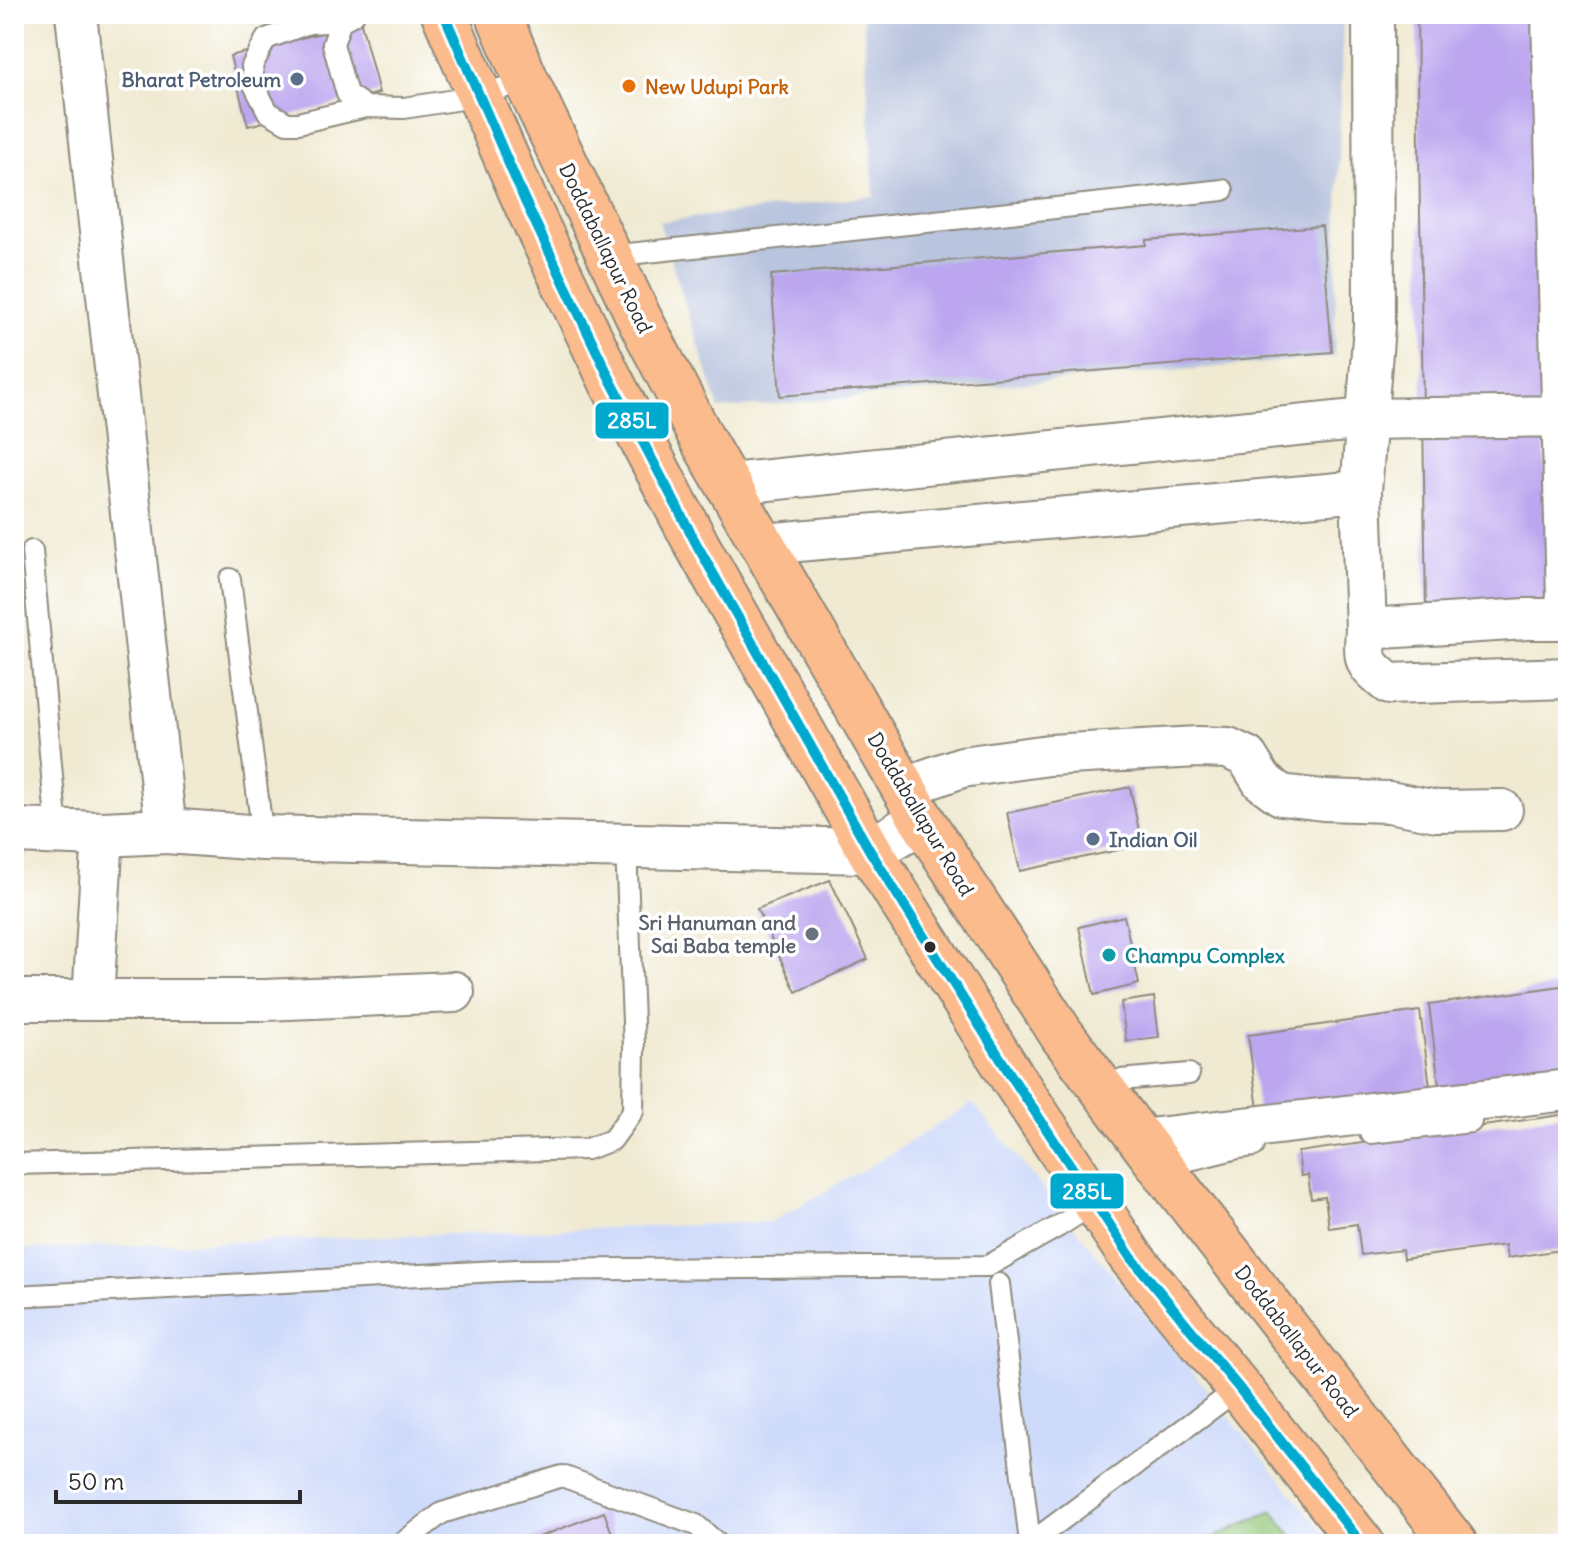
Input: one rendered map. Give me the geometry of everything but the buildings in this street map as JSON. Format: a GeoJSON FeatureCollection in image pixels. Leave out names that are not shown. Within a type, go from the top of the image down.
{"type":"FeatureCollection","features":[{"type":"Feature","properties":{"kind":"main road"},"geometry":{"type":"LineString","coordinates":[[444,14],[525,201],[611,381],[697,545],[870,851],[1012,1077],[1131,1257],[1362,1544]]}},
{"type":"Feature","properties":{"kind":"main road","name":"Doddaballapur Road"},"geometry":{"type":"LineString","coordinates":[[498,14],[639,318],[704,443],[912,804],[1062,1035],[1455,1544]]}},
{"type":"Feature","properties":{"kind":"street"},"geometry":{"type":"LineString","coordinates":[[76,14],[166,831]]}},
{"type":"Feature","properties":{"kind":"street"},"geometry":{"type":"LineString","coordinates":[[1373,14],[1374,326],[1361,491],[1366,629],[1364,656],[1371,669],[1389,684],[1568,678]]}},
{"type":"Feature","properties":{"kind":"street"},"geometry":{"type":"LineString","coordinates":[[1366,629],[1561,619],[1567,599],[1552,14]]}},
{"type":"Feature","properties":{"kind":"street"},"geometry":{"type":"LineString","coordinates":[[729,484],[1365,419],[1562,416]]}},
{"type":"Feature","properties":{"kind":"street"},"geometry":{"type":"LineString","coordinates":[[764,544],[1361,491]]}},
{"type":"Feature","properties":{"kind":"street"},"geometry":{"type":"LineString","coordinates":[[14,831],[103,834],[166,831],[263,838],[870,851],[912,804],[962,767],[1049,755],[1198,747],[1228,748],[1247,757],[1262,781],[1281,795],[1389,802],[1437,811],[1502,810]]}},
{"type":"Feature","properties":{"kind":"street"},"geometry":{"type":"LineString","coordinates":[[93,1000],[103,834]]}},
{"type":"Feature","properties":{"kind":"street"},"geometry":{"type":"LineString","coordinates":[[14,1000],[265,1000],[454,992]]}},
{"type":"Feature","properties":{"kind":"street"},"geometry":{"type":"LineString","coordinates":[[1151,1153],[1568,1090]]}},
{"type":"Feature","properties":{"kind":"lane"},"geometry":{"type":"LineString","coordinates":[[348,18],[309,23],[266,39],[252,66],[254,85],[268,112],[287,123],[298,123],[366,107],[404,108],[480,96],[526,80]]}},
{"type":"Feature","properties":{"kind":"lane"},"geometry":{"type":"LineString","coordinates":[[348,18],[333,44],[347,94],[366,107]]}},
{"type":"Feature","properties":{"kind":"lane"},"geometry":{"type":"LineString","coordinates":[[610,256],[1223,190]]}},
{"type":"Feature","properties":{"kind":"lane"},"geometry":{"type":"LineString","coordinates":[[32,551],[57,832]]}},
{"type":"Feature","properties":{"kind":"lane"},"geometry":{"type":"LineString","coordinates":[[230,579],[263,838]]}},
{"type":"Feature","properties":{"kind":"lane"},"geometry":{"type":"LineString","coordinates":[[14,1164],[587,1149],[612,1140],[633,1111],[634,1047],[626,847]]}},
{"type":"Feature","properties":{"kind":"lane"},"geometry":{"type":"LineString","coordinates":[[1097,1082],[1189,1074]]}},
{"type":"Feature","properties":{"kind":"lane"},"geometry":{"type":"LineString","coordinates":[[1347,1136],[1471,1122]]}},
{"type":"Feature","properties":{"kind":"lane"},"geometry":{"type":"LineString","coordinates":[[1151,1153],[1238,1148],[1315,1139]]}},
{"type":"Feature","properties":{"kind":"lane"},"geometry":{"type":"LineString","coordinates":[[14,1296],[517,1270],[988,1266],[1095,1203]]}},
{"type":"Feature","properties":{"kind":"lane"},"geometry":{"type":"LineString","coordinates":[[999,1284],[1030,1544],[1239,1388]]}},
{"type":"Feature","properties":{"kind":"lane"},"geometry":{"type":"LineString","coordinates":[[401,1544],[442,1513],[562,1476],[696,1525],[718,1544]]}},
{"type":"Feature","properties":{"kind":"shaded area"},"geometry":{"type":"Polygon","coordinates":[[[863,14],[1343,14],[1334,357],[719,409],[659,222],[874,196],[863,14]]]}},
{"type":"Feature","properties":{"kind":"shaded area"},"geometry":{"type":"Polygon","coordinates":[[[973,1103],[1333,1544],[14,1544],[14,1250],[771,1222],[973,1103]]]}},
{"type":"Feature","properties":{"kind":"green space"},"geometry":{"type":"Polygon","coordinates":[[[1273,1511],[1298,1544],[1199,1544],[1273,1511]]]}},
{"type":"Feature","properties":{"kind":"transit line","name":"285L"},"geometry":{"type":"LineString","coordinates":[[444,14],[525,201],[611,381],[697,545],[870,851],[1012,1077],[1131,1257],[1362,1544]]}},
{"type":"Feature","properties":{"kind":"place","name":"Bharat Petroleum"},"geometry":{"type":"Point","coordinates":[297,79]}},
{"type":"Feature","properties":{"kind":"place","name":"New Udupi Park"},"geometry":{"type":"Point","coordinates":[629,86]}},
{"type":"Feature","properties":{"kind":"place","name":"Indian Oil"},"geometry":{"type":"Point","coordinates":[1093,839]}},
{"type":"Feature","properties":{"kind":"place","name":"Sri Hanuman and Sai Baba temple"},"geometry":{"type":"Point","coordinates":[812,934]}},
{"type":"Feature","properties":{"kind":"place","name":"Champu Complex"},"geometry":{"type":"Point","coordinates":[1109,955]}}]}
